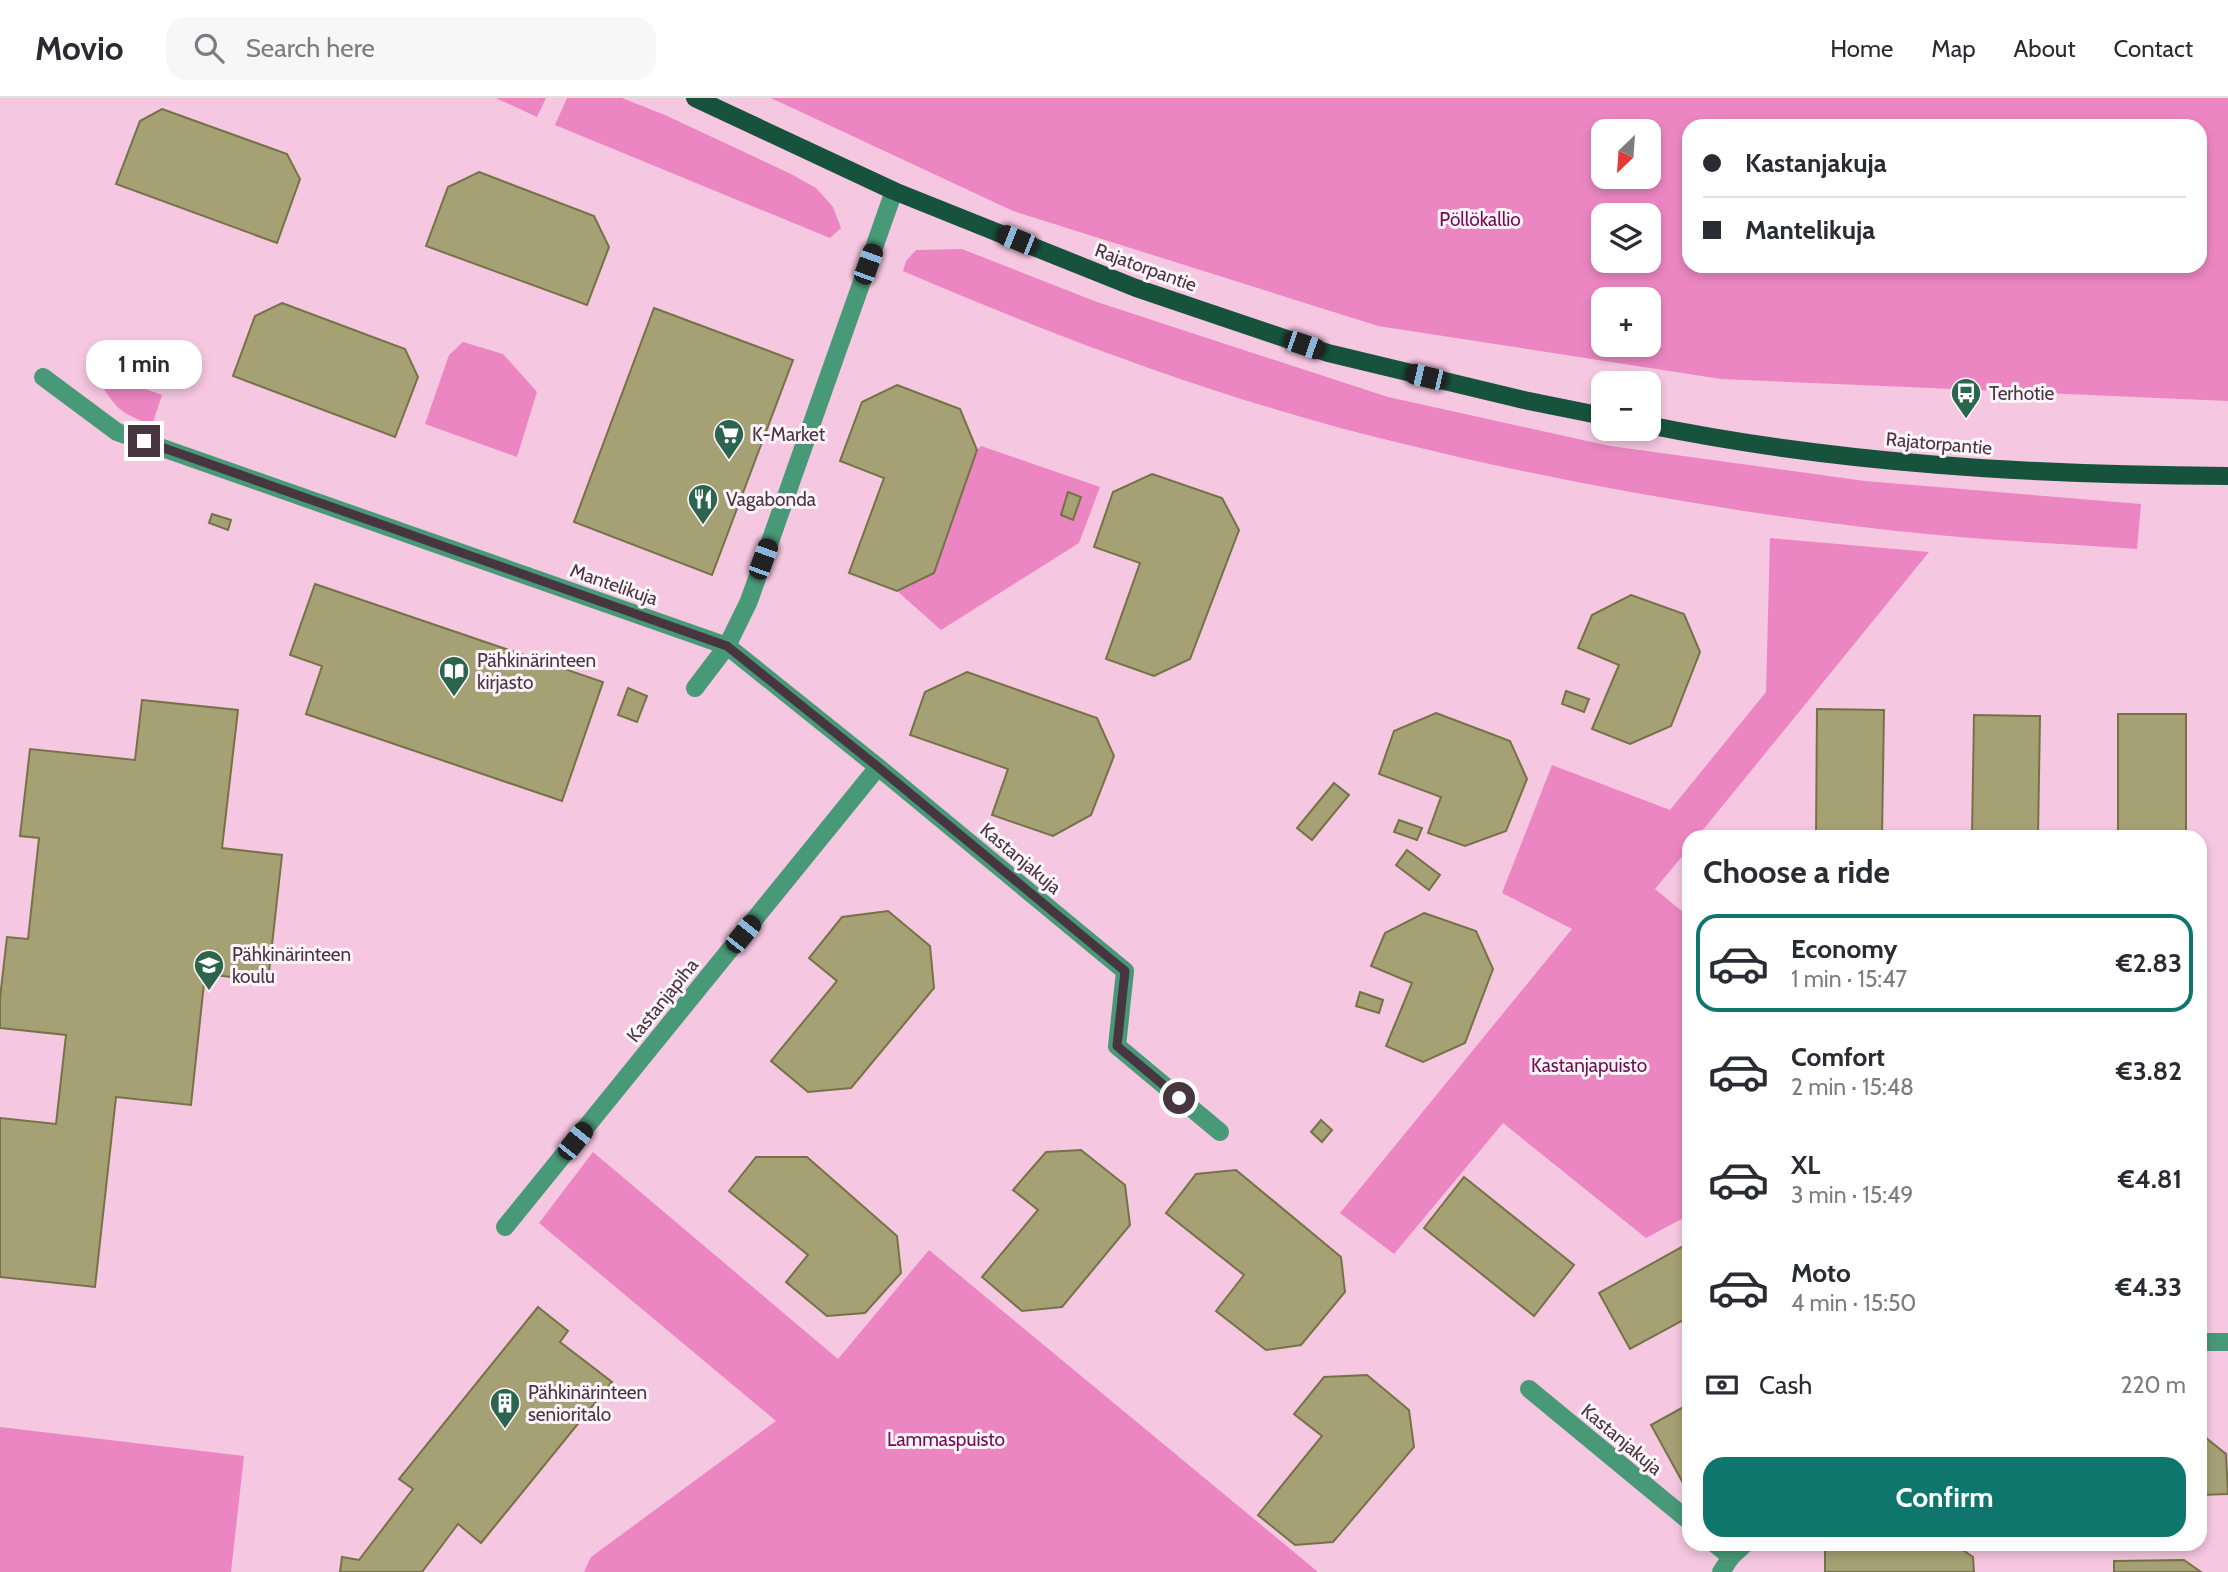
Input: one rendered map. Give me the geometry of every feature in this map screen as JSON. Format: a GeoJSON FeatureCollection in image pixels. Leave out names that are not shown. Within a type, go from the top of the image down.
{"type":"FeatureCollection","features":[{"type":"Feature","properties":{"kind":"main road","name":"Rajatorpantie"},"geometry":{"type":"LineString","coordinates":[[695,98],[894,191],[1136,288],[1328,353],[1591,414]]}},
{"type":"Feature","properties":{"kind":"main road","name":"Rajatorpantie"},"geometry":{"type":"LineString","coordinates":[[1661,427],[1784,448],[1908,463],[2049,473],[2228,476]]}},
{"type":"Feature","properties":{"kind":"street"},"geometry":{"type":"LineString","coordinates":[[695,688],[727,646],[749,601],[894,191]]}},
{"type":"Feature","properties":{"kind":"street","name":"Mantelikuja"},"geometry":{"type":"LineString","coordinates":[[43,377],[117,432],[727,646]]}},
{"type":"Feature","properties":{"kind":"street","name":"Kastanjakuja"},"geometry":{"type":"LineString","coordinates":[[727,646],[1125,971],[1117,1046],[1220,1132]]}},
{"type":"Feature","properties":{"kind":"street","name":"Kastanjapiha"},"geometry":{"type":"LineString","coordinates":[[505,1227],[878,767]]}},
{"type":"Feature","properties":{"kind":"street"},"geometry":{"type":"LineString","coordinates":[[2207,1342],[2228,1342]]}},
{"type":"Feature","properties":{"kind":"street","name":"Kastanjakuja"},"geometry":{"type":"LineString","coordinates":[[1529,1389],[1682,1515]]}},
{"type":"Feature","properties":{"kind":"street"},"geometry":{"type":"LineString","coordinates":[[1724,1551],[1731,1557]]}},
{"type":"Feature","properties":{"kind":"street"},"geometry":{"type":"LineString","coordinates":[[1721,1572],[1737,1551]]}},
{"type":"Feature","properties":{"kind":"green space"},"geometry":{"type":"Polygon","coordinates":[[[496,98],[546,98],[537,117],[496,98]]]}},
{"type":"Feature","properties":{"kind":"green space"},"geometry":{"type":"Polygon","coordinates":[[[567,98],[622,98],[665,115],[791,174],[816,188],[833,207],[841,228],[830,238],[555,125],[567,98]]]}},
{"type":"Feature","properties":{"kind":"green space","name":"Pöllökallio"},"geometry":{"type":"Polygon","coordinates":[[[771,98],[2228,98],[2228,401],[1721,379],[1378,326],[1013,211],[771,98]]]}},
{"type":"Feature","properties":{"kind":"green space"},"geometry":{"type":"Polygon","coordinates":[[[962,249],[1097,302],[1388,397],[1610,446],[1865,481],[2141,504],[2137,549],[1927,534],[1729,509],[1533,473],[1340,428],[1213,390],[1088,346],[903,271],[906,261],[916,250],[962,249]]]}},
{"type":"Feature","properties":{"kind":"green space"},"geometry":{"type":"Polygon","coordinates":[[[463,342],[503,354],[537,392],[517,457],[425,424],[449,355],[463,342]]]}},
{"type":"Feature","properties":{"kind":"green space"},"geometry":{"type":"Polygon","coordinates":[[[101,373],[162,395],[152,425],[125,413],[114,403],[97,379],[101,373]]]}},
{"type":"Feature","properties":{"kind":"green space"},"geometry":{"type":"Polygon","coordinates":[[[981,446],[1100,487],[1079,543],[941,630],[897,591],[934,573],[977,450],[981,446]]]}},
{"type":"Feature","properties":{"kind":"green space","name":"Kastanjapuisto"},"geometry":{"type":"Polygon","coordinates":[[[1770,538],[1929,552],[1703,830],[1682,830],[1682,856],[1655,889],[1682,911],[1682,1219],[1646,1238],[1503,1123],[1394,1254],[1340,1213],[1572,929],[1502,893],[1552,765],[1670,810],[1766,692],[1770,538]]]}},
{"type":"Feature","properties":{"kind":"green space","name":"Lammaspuisto"},"geometry":{"type":"Polygon","coordinates":[[[593,1152],[838,1359],[929,1250],[1318,1572],[584,1572],[591,1557],[776,1421],[539,1223],[593,1152]]]}},
{"type":"Feature","properties":{"kind":"green space"},"geometry":{"type":"Polygon","coordinates":[[[0,1427],[244,1456],[231,1572],[0,1572],[0,1427]]]}},
{"type":"Feature","properties":{"kind":"building"},"geometry":{"type":"Polygon","coordinates":[[[162,109],[287,154],[300,179],[277,243],[116,184],[140,121],[162,109]]]}},
{"type":"Feature","properties":{"kind":"building"},"geometry":{"type":"Polygon","coordinates":[[[479,172],[594,216],[609,247],[587,305],[426,246],[448,187],[479,172]]]}},
{"type":"Feature","properties":{"kind":"building"},"geometry":{"type":"Polygon","coordinates":[[[282,303],[405,349],[418,377],[395,437],[233,376],[255,316],[282,303]]]}},
{"type":"Feature","properties":{"kind":"building"},"geometry":{"type":"Polygon","coordinates":[[[654,308],[793,360],[712,575],[574,522],[654,308]]]}},
{"type":"Feature","properties":{"kind":"building"},"geometry":{"type":"Polygon","coordinates":[[[897,385],[960,409],[977,450],[934,573],[897,591],[849,573],[884,478],[840,461],[862,402],[897,385]]]}},
{"type":"Feature","properties":{"kind":"building"},"geometry":{"type":"Polygon","coordinates":[[[1152,474],[1222,498],[1239,530],[1190,659],[1154,676],[1106,659],[1140,563],[1094,547],[1113,492],[1152,474]]]}},
{"type":"Feature","properties":{"kind":"building"},"geometry":{"type":"Polygon","coordinates":[[[1068,492],[1081,497],[1073,520],[1061,515],[1068,492]]]}},
{"type":"Feature","properties":{"kind":"building"},"geometry":{"type":"Polygon","coordinates":[[[212,514],[231,520],[228,530],[209,523],[212,514]]]}},
{"type":"Feature","properties":{"kind":"building","name":"Pähkinärinteen kirjasto"},"geometry":{"type":"Polygon","coordinates":[[[315,584],[603,682],[562,801],[306,714],[322,666],[290,655],[315,584]]]}},
{"type":"Feature","properties":{"kind":"building"},"geometry":{"type":"Polygon","coordinates":[[[1631,595],[1684,614],[1700,652],[1671,726],[1630,744],[1592,729],[1619,665],[1578,648],[1592,615],[1631,595]]]}},
{"type":"Feature","properties":{"kind":"building"},"geometry":{"type":"Polygon","coordinates":[[[967,672],[1097,718],[1114,756],[1091,815],[1053,836],[992,815],[1008,769],[910,735],[925,692],[967,672]]]}},
{"type":"Feature","properties":{"kind":"building"},"geometry":{"type":"Polygon","coordinates":[[[628,688],[647,696],[637,722],[618,715],[628,688]]]}},
{"type":"Feature","properties":{"kind":"building"},"geometry":{"type":"Polygon","coordinates":[[[1566,691],[1589,699],[1584,712],[1562,704],[1566,691]]]}},
{"type":"Feature","properties":{"kind":"building"},"geometry":{"type":"Polygon","coordinates":[[[142,700],[238,710],[222,848],[282,855],[268,981],[205,974],[191,1105],[116,1097],[95,1287],[0,1277],[0,1118],[56,1124],[66,1035],[0,1028],[0,998],[7,937],[28,939],[39,838],[20,836],[30,749],[135,760],[142,700]]]}},
{"type":"Feature","properties":{"kind":"building"},"geometry":{"type":"Polygon","coordinates":[[[1817,709],[1884,710],[1882,830],[1816,830],[1817,709]]]}},
{"type":"Feature","properties":{"kind":"building"},"geometry":{"type":"Polygon","coordinates":[[[1436,713],[1510,741],[1527,779],[1506,831],[1465,846],[1428,833],[1441,797],[1379,774],[1394,731],[1436,713]]]}},
{"type":"Feature","properties":{"kind":"building"},"geometry":{"type":"Polygon","coordinates":[[[2118,714],[2186,714],[2186,830],[2118,830],[2118,714]]]}},
{"type":"Feature","properties":{"kind":"building"},"geometry":{"type":"Polygon","coordinates":[[[1974,715],[2040,716],[2038,830],[1972,830],[1974,715]]]}},
{"type":"Feature","properties":{"kind":"building"},"geometry":{"type":"Polygon","coordinates":[[[1334,783],[1349,795],[1312,840],[1297,828],[1334,783]]]}},
{"type":"Feature","properties":{"kind":"building"},"geometry":{"type":"Polygon","coordinates":[[[1399,820],[1422,828],[1417,840],[1394,832],[1399,820]]]}},
{"type":"Feature","properties":{"kind":"building"},"geometry":{"type":"Polygon","coordinates":[[[1407,850],[1440,875],[1429,890],[1396,865],[1407,850]]]}},
{"type":"Feature","properties":{"kind":"building"},"geometry":{"type":"Polygon","coordinates":[[[888,911],[930,946],[934,988],[851,1088],[808,1092],[771,1061],[837,981],[809,958],[842,917],[888,911]]]}},
{"type":"Feature","properties":{"kind":"building"},"geometry":{"type":"Polygon","coordinates":[[[1424,913],[1476,931],[1493,969],[1465,1043],[1423,1062],[1386,1046],[1412,983],[1371,966],[1385,933],[1424,913]]]}},
{"type":"Feature","properties":{"kind":"building"},"geometry":{"type":"Polygon","coordinates":[[[1360,992],[1383,1000],[1379,1013],[1356,1006],[1360,992]]]}},
{"type":"Feature","properties":{"kind":"building"},"geometry":{"type":"Polygon","coordinates":[[[1321,1120],[1332,1130],[1322,1142],[1311,1132],[1321,1120]]]}},
{"type":"Feature","properties":{"kind":"building"},"geometry":{"type":"Polygon","coordinates":[[[1081,1150],[1125,1185],[1130,1225],[1062,1307],[1022,1311],[982,1277],[1038,1210],[1013,1190],[1046,1152],[1081,1150]]]}},
{"type":"Feature","properties":{"kind":"building"},"geometry":{"type":"Polygon","coordinates":[[[756,1157],[807,1157],[897,1236],[901,1273],[865,1313],[827,1316],[786,1282],[808,1255],[729,1191],[756,1157]]]}},
{"type":"Feature","properties":{"kind":"building"},"geometry":{"type":"Polygon","coordinates":[[[1236,1170],[1341,1257],[1345,1292],[1301,1345],[1266,1350],[1216,1311],[1244,1275],[1166,1213],[1196,1174],[1236,1170]]]}},
{"type":"Feature","properties":{"kind":"building"},"geometry":{"type":"Polygon","coordinates":[[[1464,1177],[1574,1265],[1534,1316],[1424,1228],[1464,1177]]]}},
{"type":"Feature","properties":{"kind":"building"},"geometry":{"type":"Polygon","coordinates":[[[1682,1247],[1682,1321],[1630,1349],[1599,1293],[1682,1247]]]}},
{"type":"Feature","properties":{"kind":"building","name":"Pähkinärinteen senioritalo"},"geometry":{"type":"Polygon","coordinates":[[[538,1307],[568,1331],[560,1342],[612,1382],[481,1543],[458,1524],[422,1572],[340,1572],[342,1557],[359,1560],[413,1489],[399,1479],[538,1307]]]}},
{"type":"Feature","properties":{"kind":"building"},"geometry":{"type":"Polygon","coordinates":[[[1367,1375],[1409,1410],[1414,1447],[1333,1542],[1295,1545],[1258,1515],[1322,1436],[1294,1414],[1324,1377],[1367,1375]]]}},
{"type":"Feature","properties":{"kind":"building"},"geometry":{"type":"Polygon","coordinates":[[[1682,1408],[1682,1481],[1651,1425],[1682,1408]]]}},
{"type":"Feature","properties":{"kind":"building"},"geometry":{"type":"Polygon","coordinates":[[[2207,1439],[2226,1454],[2228,1494],[2207,1495],[2207,1439]]]}},
{"type":"Feature","properties":{"kind":"building"},"geometry":{"type":"Polygon","coordinates":[[[1825,1551],[1964,1551],[1973,1557],[1974,1572],[1825,1572],[1825,1551]]]}},
{"type":"Feature","properties":{"kind":"building"},"geometry":{"type":"Polygon","coordinates":[[[2184,1560],[2201,1572],[2114,1572],[2114,1561],[2184,1560]]]}},
{"type":"Feature","properties":{"kind":"place","name":"Terhotie"},"geometry":{"type":"Point","coordinates":[1966,420]}},
{"type":"Feature","properties":{"kind":"place","name":"K-Market"},"geometry":{"type":"Point","coordinates":[729,461]}},
{"type":"Feature","properties":{"kind":"place","name":"Vagabonda"},"geometry":{"type":"Point","coordinates":[703,526]}},
{"type":"Feature","properties":{"kind":"place","name":"Pähkinärinteen kirjasto"},"geometry":{"type":"Point","coordinates":[454,698]}},
{"type":"Feature","properties":{"kind":"place","name":"Pähkinärinteen koulu"},"geometry":{"type":"Point","coordinates":[209,992]}},
{"type":"Feature","properties":{"kind":"place","name":"Pähkinärinteen senioritalo"},"geometry":{"type":"Point","coordinates":[505,1430]}},
{"type":"Feature","properties":{"kind":"route"},"geometry":{"type":"LineString","coordinates":[[144,441],[727,646],[1125,971],[1117,1046],[1179,1098]]}}]}
